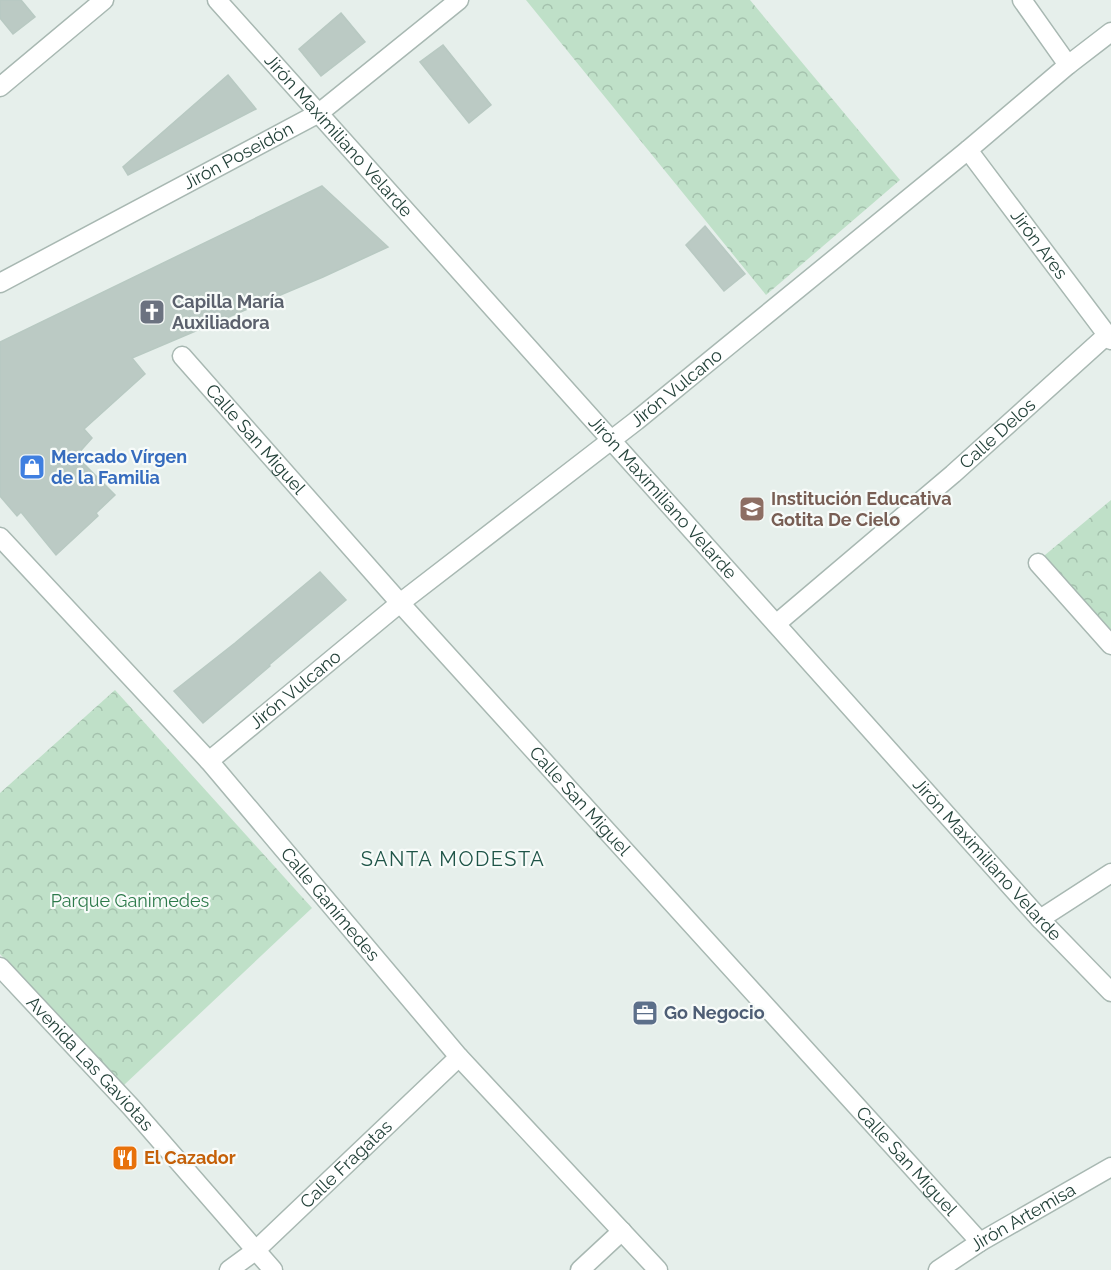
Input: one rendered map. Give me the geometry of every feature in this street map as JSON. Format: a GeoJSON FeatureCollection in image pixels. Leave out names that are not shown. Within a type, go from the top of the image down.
{"type":"FeatureCollection","features":[{"type":"Feature","properties":{"kind":"street"},"geometry":{"type":"LineString","coordinates":[[0,87],[104,0]]}},
{"type":"Feature","properties":{"kind":"street","name":"Jirón Maximiliano Velarde"},"geometry":{"type":"LineString","coordinates":[[217,0],[1040,919],[1111,992]]}},
{"type":"Feature","properties":{"kind":"street","name":"Jirón Poseidón"},"geometry":{"type":"LineString","coordinates":[[0,283],[319,113],[459,0]]}},
{"type":"Feature","properties":{"kind":"street"},"geometry":{"type":"LineString","coordinates":[[1022,0],[1068,65]]}},
{"type":"Feature","properties":{"kind":"street","name":"Jirón Vulcano"},"geometry":{"type":"LineString","coordinates":[[209,761],[400,603],[612,440],[1111,32]]}},
{"type":"Feature","properties":{"kind":"street","name":"Jirón Ares"},"geometry":{"type":"LineString","coordinates":[[968,150],[1109,337]]}},
{"type":"Feature","properties":{"kind":"street","name":"Calle Delos"},"geometry":{"type":"LineString","coordinates":[[776,624],[1109,337]]}},
{"type":"Feature","properties":{"kind":"street","name":"Calle San Miguel"},"geometry":{"type":"LineString","coordinates":[[182,356],[400,603],[980,1242]]}},
{"type":"Feature","properties":{"kind":"street","name":"Calle Ganímedes"},"geometry":{"type":"LineString","coordinates":[[0,537],[209,761],[459,1057],[658,1270]]}},
{"type":"Feature","properties":{"kind":"street"},"geometry":{"type":"LineString","coordinates":[[1038,563],[1111,645]]}},
{"type":"Feature","properties":{"kind":"street"},"geometry":{"type":"LineString","coordinates":[[1040,919],[1111,873]]}},
{"type":"Feature","properties":{"kind":"street","name":"Avenida Las Gaviotas"},"geometry":{"type":"LineString","coordinates":[[0,967],[131,1107],[273,1270]]}},
{"type":"Feature","properties":{"kind":"street","name":"Calle Fragatas"},"geometry":{"type":"LineString","coordinates":[[229,1270],[255,1251],[459,1057]]}},
{"type":"Feature","properties":{"kind":"street","name":"Jirón Artemisa"},"geometry":{"type":"LineString","coordinates":[[938,1270],[980,1242],[1111,1167]]}},
{"type":"Feature","properties":{"kind":"street"},"geometry":{"type":"LineString","coordinates":[[580,1270],[622,1231]]}},
{"type":"Feature","properties":{"kind":"green space"},"geometry":{"type":"Polygon","coordinates":[[[526,0],[750,0],[900,180],[766,295],[526,0]]]}},
{"type":"Feature","properties":{"kind":"green space"},"geometry":{"type":"Polygon","coordinates":[[[1111,500],[1111,644],[1039,560],[1111,500]]]}},
{"type":"Feature","properties":{"kind":"green space","name":"Parque Ganimedes"},"geometry":{"type":"Polygon","coordinates":[[[115,690],[312,908],[124,1085],[0,954],[0,793],[115,690]]]}},
{"type":"Feature","properties":{"kind":"building"},"geometry":{"type":"Polygon","coordinates":[[[0,0],[21,0],[35,17],[13,34],[0,18],[0,0]]]}},
{"type":"Feature","properties":{"kind":"building"},"geometry":{"type":"Polygon","coordinates":[[[341,13],[365,42],[321,76],[299,49],[341,13]]]}},
{"type":"Feature","properties":{"kind":"building"},"geometry":{"type":"Polygon","coordinates":[[[443,45],[491,105],[469,123],[420,62],[443,45]]]}},
{"type":"Feature","properties":{"kind":"building"},"geometry":{"type":"Polygon","coordinates":[[[228,75],[256,109],[128,175],[123,167],[228,75]]]}},
{"type":"Feature","properties":{"kind":"building","name":"Capilla María Auxiliadora"},"geometry":{"type":"Polygon","coordinates":[[[322,186],[388,247],[132,358],[145,374],[84,429],[92,438],[76,456],[115,495],[96,513],[98,516],[56,555],[21,512],[17,516],[0,496],[0,342],[322,186]]]}},
{"type":"Feature","properties":{"kind":"building"},"geometry":{"type":"Polygon","coordinates":[[[705,226],[745,274],[724,291],[686,245],[705,226]]]}},
{"type":"Feature","properties":{"kind":"building"},"geometry":{"type":"Polygon","coordinates":[[[320,572],[346,600],[203,723],[174,691],[320,572]]]}},
{"type":"Feature","properties":{"kind":"place","name":"Capilla María Auxiliadora"},"geometry":{"type":"Point","coordinates":[152,312]}},
{"type":"Feature","properties":{"kind":"place","name":"Mercado Vírgen de la Familia"},"geometry":{"type":"Point","coordinates":[32,467]}},
{"type":"Feature","properties":{"kind":"place","name":"Institución Educativa Gotita De Cielo"},"geometry":{"type":"Point","coordinates":[752,509]}},
{"type":"Feature","properties":{"kind":"place","name":"Go Negocio"},"geometry":{"type":"Point","coordinates":[645,1013]}},
{"type":"Feature","properties":{"kind":"place","name":"El Cazador"},"geometry":{"type":"Point","coordinates":[125,1158]}},
{"type":"Feature","properties":{"kind":"district","name":"SANTA MODESTA"},"geometry":{"type":"Point","coordinates":[453,859]}}]}
